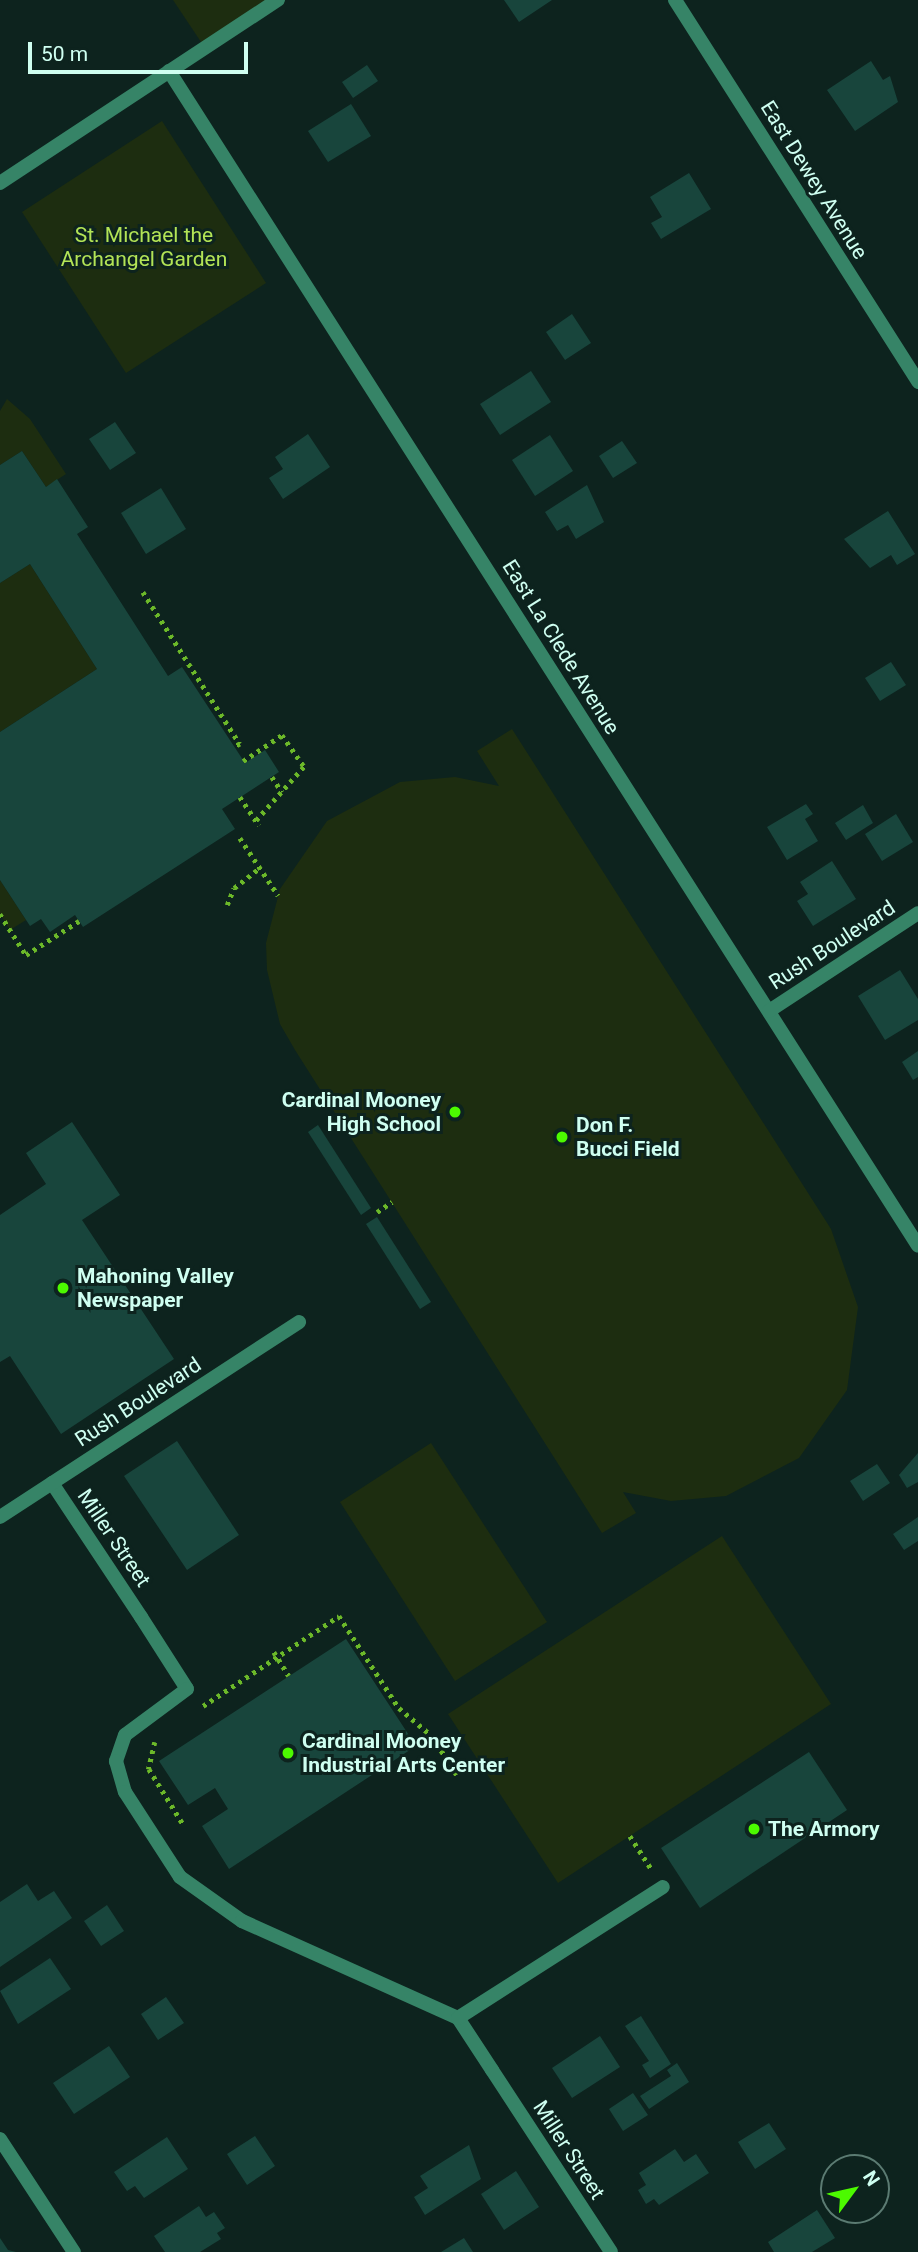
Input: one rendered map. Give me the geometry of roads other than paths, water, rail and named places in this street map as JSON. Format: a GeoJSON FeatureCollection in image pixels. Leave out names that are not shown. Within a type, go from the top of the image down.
{"type":"FeatureCollection","features":[{"type":"Feature","properties":{"kind":"street"},"geometry":{"type":"LineString","coordinates":[[0,183],[278,0]]}},
{"type":"Feature","properties":{"kind":"street","name":"East Dewey Avenue"},"geometry":{"type":"LineString","coordinates":[[675,0],[918,382]]}},
{"type":"Feature","properties":{"kind":"street","name":"East La Clede Avenue"},"geometry":{"type":"LineString","coordinates":[[169,71],[918,1246]]}},
{"type":"Feature","properties":{"kind":"street","name":"Rush Boulevard"},"geometry":{"type":"LineString","coordinates":[[769,1011],[918,913]]}},
{"type":"Feature","properties":{"kind":"street","name":"Rush Boulevard"},"geometry":{"type":"LineString","coordinates":[[0,1517],[299,1322]]}},
{"type":"Feature","properties":{"kind":"street","name":"Miller Street"},"geometry":{"type":"LineString","coordinates":[[52,1483],[187,1689],[125,1735],[116,1761],[125,1792],[180,1877],[242,1921],[458,2018],[611,2252]]}},
{"type":"Feature","properties":{"kind":"street"},"geometry":{"type":"LineString","coordinates":[[458,2018],[663,1887]]}},
{"type":"Feature","properties":{"kind":"street"},"geometry":{"type":"LineString","coordinates":[[0,2139],[75,2252]]}},
{"type":"Feature","properties":{"kind":"place","name":"Cardinal Mooney High School"},"geometry":{"type":"Point","coordinates":[455,1112]}},
{"type":"Feature","properties":{"kind":"place","name":"Don F. Bucci Field"},"geometry":{"type":"Point","coordinates":[562,1137]}},
{"type":"Feature","properties":{"kind":"place","name":"Mahoning Valley Newspaper"},"geometry":{"type":"Point","coordinates":[63,1288]}},
{"type":"Feature","properties":{"kind":"place","name":"Cardinal Mooney Industrial Arts Center"},"geometry":{"type":"Point","coordinates":[288,1753]}},
{"type":"Feature","properties":{"kind":"place","name":"The Armory"},"geometry":{"type":"Point","coordinates":[754,1829]}},
{"type":"Feature","properties":{"kind":"park label","name":"St. Michael the Archangel Garden"},"geometry":{"type":"Point","coordinates":[144,247]}}]}
